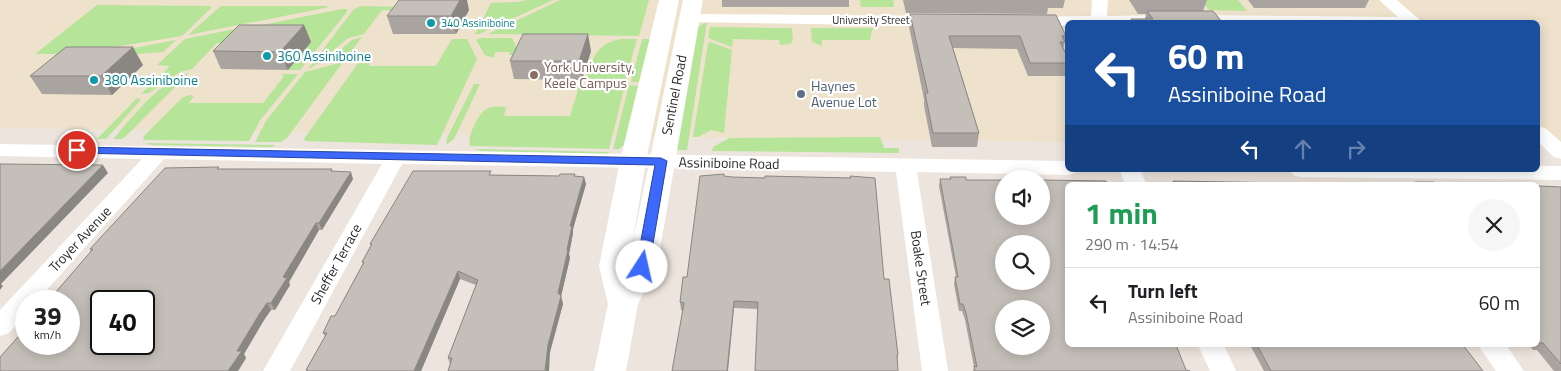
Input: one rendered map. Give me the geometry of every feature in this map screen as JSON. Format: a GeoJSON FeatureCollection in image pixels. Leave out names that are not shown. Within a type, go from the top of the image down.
{"type":"FeatureCollection","features":[{"type":"Feature","properties":{"kind":"street","name":"Sentinel Road"},"geometry":{"type":"LineString","coordinates":[[623,304],[614,266],[633,161],[669,0]]}},
{"type":"Feature","properties":{"kind":"street"},"geometry":{"type":"LineString","coordinates":[[1099,20],[1100,0]]}},
{"type":"Feature","properties":{"kind":"street"},"geometry":{"type":"LineString","coordinates":[[1387,0],[1411,20]]}},
{"type":"Feature","properties":{"kind":"street","name":"Sentinel Road"},"geometry":{"type":"LineString","coordinates":[[610,371],[623,304],[642,267],[691,10]]}},
{"type":"Feature","properties":{"kind":"street","name":"University Street"},"geometry":{"type":"LineString","coordinates":[[691,10],[958,21]]}},
{"type":"Feature","properties":{"kind":"street"},"geometry":{"type":"LineString","coordinates":[[1015,22],[1065,22]]}},
{"type":"Feature","properties":{"kind":"street"},"geometry":{"type":"LineString","coordinates":[[1540,134],[1561,153]]}},
{"type":"Feature","properties":{"kind":"street","name":"Assiniboine Road"},"geometry":{"type":"LineString","coordinates":[[0,150],[1065,168]]}},
{"type":"Feature","properties":{"kind":"street","name":"Troyer Avenue"},"geometry":{"type":"LineString","coordinates":[[0,326],[160,152]]}},
{"type":"Feature","properties":{"kind":"street","name":"Sheffer Terrace"},"geometry":{"type":"LineString","coordinates":[[276,371],[396,157]]}},
{"type":"Feature","properties":{"kind":"street","name":"Boake Street"},"geometry":{"type":"LineString","coordinates":[[906,166],[935,371]]}},
{"type":"Feature","properties":{"kind":"street"},"geometry":{"type":"LineString","coordinates":[[1316,172],[1362,178],[1561,172]]}},
{"type":"Feature","properties":{"kind":"street"},"geometry":{"type":"LineString","coordinates":[[1212,347],[1223,371]]}},
{"type":"Feature","properties":{"kind":"street"},"geometry":{"type":"LineString","coordinates":[[1492,347],[1510,371]]}},
{"type":"Feature","properties":{"kind":"shaded area","name":"York University, Keele Campus"},"geometry":{"type":"Polygon","coordinates":[[[0,0],[1561,0],[1561,149],[1540,148],[1540,20],[1065,20],[1065,142],[0,128],[0,0]]]}},
{"type":"Feature","properties":{"kind":"green space"},"geometry":{"type":"Polygon","coordinates":[[[553,0],[479,34],[475,34],[491,3],[553,0]]]}},
{"type":"Feature","properties":{"kind":"green space"},"geometry":{"type":"Polygon","coordinates":[[[560,0],[649,0],[639,36],[488,34],[560,0]]]}},
{"type":"Feature","properties":{"kind":"green space"},"geometry":{"type":"Polygon","coordinates":[[[860,0],[893,0],[894,7],[861,7],[860,0]]]}},
{"type":"Feature","properties":{"kind":"green space"},"geometry":{"type":"Polygon","coordinates":[[[1238,0],[1247,11],[1209,10],[1202,1],[1238,0]]]}},
{"type":"Feature","properties":{"kind":"green space"},"geometry":{"type":"Polygon","coordinates":[[[97,5],[212,7],[182,36],[71,54],[35,54],[97,5]]]}},
{"type":"Feature","properties":{"kind":"green space"},"geometry":{"type":"Polygon","coordinates":[[[221,6],[326,6],[329,7],[188,35],[221,6]]]}},
{"type":"Feature","properties":{"kind":"green space"},"geometry":{"type":"Polygon","coordinates":[[[362,6],[402,7],[395,11],[382,10],[364,34],[348,38],[319,63],[308,69],[354,9],[362,6]]]}},
{"type":"Feature","properties":{"kind":"green space"},"geometry":{"type":"Polygon","coordinates":[[[347,9],[347,12],[300,70],[288,70],[291,66],[257,26],[347,9]]]}},
{"type":"Feature","properties":{"kind":"green space"},"geometry":{"type":"Polygon","coordinates":[[[707,22],[687,150],[678,150],[675,147],[696,28],[707,22]]]}},
{"type":"Feature","properties":{"kind":"green space"},"geometry":{"type":"Polygon","coordinates":[[[250,26],[233,43],[217,43],[192,69],[180,72],[149,93],[141,94],[170,66],[157,65],[185,39],[250,26]]]}},
{"type":"Feature","properties":{"kind":"green space"},"geometry":{"type":"Polygon","coordinates":[[[710,27],[792,28],[793,40],[790,44],[780,45],[779,40],[733,39],[732,47],[708,38],[710,27]]]}},
{"type":"Feature","properties":{"kind":"green space"},"geometry":{"type":"Polygon","coordinates":[[[811,28],[875,28],[872,30],[870,40],[822,40],[822,46],[812,42],[811,28]]]}},
{"type":"Feature","properties":{"kind":"green space"},"geometry":{"type":"Polygon","coordinates":[[[362,37],[347,57],[325,63],[352,40],[362,37]]]}},
{"type":"Feature","properties":{"kind":"green space"},"geometry":{"type":"Polygon","coordinates":[[[481,38],[512,38],[517,48],[515,55],[509,55],[510,52],[496,52],[493,58],[485,55],[476,40],[481,38]]]}},
{"type":"Feature","properties":{"kind":"green space"},"geometry":{"type":"Polygon","coordinates":[[[452,39],[467,39],[477,59],[437,145],[305,141],[304,139],[361,59],[373,58],[369,66],[436,66],[452,39]]]}},
{"type":"Feature","properties":{"kind":"green space"},"geometry":{"type":"Polygon","coordinates":[[[620,39],[637,39],[625,82],[585,82],[593,60],[600,49],[620,39]]]}},
{"type":"Feature","properties":{"kind":"green space"},"geometry":{"type":"Polygon","coordinates":[[[642,39],[650,39],[639,82],[631,82],[642,39]]]}},
{"type":"Feature","properties":{"kind":"green space"},"geometry":{"type":"Polygon","coordinates":[[[176,40],[163,52],[124,55],[108,53],[176,40]]]}},
{"type":"Feature","properties":{"kind":"green space"},"geometry":{"type":"Polygon","coordinates":[[[710,42],[732,50],[724,133],[711,130],[698,137],[693,137],[708,44],[710,42]]]}},
{"type":"Feature","properties":{"kind":"green space"},"geometry":{"type":"Polygon","coordinates":[[[343,62],[287,138],[281,142],[255,142],[266,121],[305,72],[343,62]]]}},
{"type":"Feature","properties":{"kind":"green space"},"geometry":{"type":"Polygon","coordinates":[[[189,73],[125,137],[113,139],[157,91],[178,77],[189,73]]]}},
{"type":"Feature","properties":{"kind":"green space"},"geometry":{"type":"Polygon","coordinates":[[[281,74],[298,74],[261,119],[249,141],[143,140],[144,136],[182,98],[189,95],[194,96],[189,103],[263,103],[284,76],[281,74]]]}},
{"type":"Feature","properties":{"kind":"green space"},"geometry":{"type":"Polygon","coordinates":[[[474,84],[480,84],[454,139],[446,145],[447,138],[474,84]]]}},
{"type":"Feature","properties":{"kind":"green space"},"geometry":{"type":"Polygon","coordinates":[[[562,84],[625,85],[609,149],[470,146],[471,133],[476,122],[482,113],[489,108],[499,106],[506,108],[504,116],[570,116],[578,90],[562,84]]]}},
{"type":"Feature","properties":{"kind":"green space"},"geometry":{"type":"Polygon","coordinates":[[[629,85],[638,86],[624,145],[619,149],[613,149],[629,85]]]}},
{"type":"Feature","properties":{"kind":"green space"},"geometry":{"type":"Polygon","coordinates":[[[137,98],[141,100],[106,139],[97,139],[137,98]]]}},
{"type":"Feature","properties":{"kind":"green space"},"geometry":{"type":"Polygon","coordinates":[[[880,137],[884,148],[899,148],[899,153],[712,151],[713,147],[729,138],[880,137]]]}},
{"type":"Feature","properties":{"kind":"green space"},"geometry":{"type":"Polygon","coordinates":[[[145,143],[276,145],[272,147],[152,145],[145,143]]]}},
{"type":"Feature","properties":{"kind":"green space"},"geometry":{"type":"Polygon","coordinates":[[[474,149],[609,152],[608,154],[482,151],[474,149]]]}},
{"type":"Feature","properties":{"kind":"building"},"geometry":{"type":"Polygon","coordinates":[[[399,0],[460,0],[451,16],[387,16],[399,0]]]}},
{"type":"Feature","properties":{"kind":"building"},"geometry":{"type":"Polygon","coordinates":[[[1147,11],[1213,11],[1220,20],[1131,19],[1153,19],[1147,11]]]}},
{"type":"Feature","properties":{"kind":"building"},"geometry":{"type":"Polygon","coordinates":[[[910,14],[1056,15],[1065,34],[1065,36],[1062,36],[1065,42],[1060,42],[1065,52],[1065,63],[1030,63],[1020,36],[949,36],[979,133],[933,133],[925,93],[928,93],[910,14]]]}},
{"type":"Feature","properties":{"kind":"building"},"geometry":{"type":"Polygon","coordinates":[[[239,25],[304,25],[280,52],[213,51],[239,25]]]}},
{"type":"Feature","properties":{"kind":"building"},"geometry":{"type":"Polygon","coordinates":[[[523,34],[588,34],[579,61],[510,61],[523,34]]]}},
{"type":"Feature","properties":{"kind":"building"},"geometry":{"type":"Polygon","coordinates":[[[66,47],[133,47],[101,76],[30,76],[66,47]]]}},
{"type":"Feature","properties":{"kind":"building"},"geometry":{"type":"Polygon","coordinates":[[[0,164],[103,165],[0,271],[0,164]]]}},
{"type":"Feature","properties":{"kind":"building"},"geometry":{"type":"Polygon","coordinates":[[[165,168],[332,169],[331,171],[351,172],[319,223],[316,223],[283,277],[287,278],[271,303],[267,303],[260,313],[237,351],[242,351],[228,371],[0,371],[0,357],[15,340],[15,355],[80,355],[80,290],[58,290],[93,249],[90,249],[165,168]]]}},
{"type":"Feature","properties":{"kind":"building"},"geometry":{"type":"Polygon","coordinates":[[[413,171],[491,171],[489,175],[559,176],[560,174],[575,174],[574,176],[584,177],[570,226],[572,226],[568,250],[558,293],[561,296],[548,345],[545,371],[448,371],[452,358],[448,358],[478,280],[458,271],[414,371],[306,370],[327,333],[323,333],[331,316],[335,316],[364,262],[362,262],[372,244],[370,244],[413,171]]]}},
{"type":"Feature","properties":{"kind":"building"},"geometry":{"type":"Polygon","coordinates":[[[724,174],[724,176],[732,177],[765,178],[765,176],[851,178],[850,176],[875,178],[884,279],[889,279],[898,355],[898,371],[755,371],[758,302],[734,301],[727,371],[672,371],[684,303],[680,302],[683,277],[687,277],[700,176],[724,174]]]}},
{"type":"Feature","properties":{"kind":"building"},"geometry":{"type":"Polygon","coordinates":[[[966,177],[966,180],[995,180],[995,225],[1050,225],[1050,180],[1106,181],[1065,182],[1065,347],[1177,347],[1186,370],[1190,371],[975,371],[974,366],[977,367],[966,313],[963,304],[960,304],[955,277],[958,277],[940,179],[966,177]]]}},
{"type":"Feature","properties":{"kind":"building"},"geometry":{"type":"Polygon","coordinates":[[[1173,181],[1229,182],[1174,182],[1173,181]]]}},
{"type":"Feature","properties":{"kind":"building"},"geometry":{"type":"Polygon","coordinates":[[[1540,186],[1561,187],[1561,364],[1543,343],[1540,343],[1540,186]]]}},
{"type":"Feature","properties":{"kind":"building"},"geometry":{"type":"Polygon","coordinates":[[[1258,347],[1465,347],[1483,371],[1271,371],[1258,347]]]}},
{"type":"Feature","properties":{"kind":"place","name":"340 Assiniboine"},"geometry":{"type":"Point","coordinates":[431,23]}},
{"type":"Feature","properties":{"kind":"place","name":"360 Assiniboine"},"geometry":{"type":"Point","coordinates":[267,56]}},
{"type":"Feature","properties":{"kind":"place","name":"York University, Keele Campus"},"geometry":{"type":"Point","coordinates":[534,75]}},
{"type":"Feature","properties":{"kind":"place","name":"380 Assiniboine"},"geometry":{"type":"Point","coordinates":[94,80]}},
{"type":"Feature","properties":{"kind":"place","name":"Haynes Avenue Lot"},"geometry":{"type":"Point","coordinates":[801,94]}},
{"type":"Feature","properties":{"kind":"route"},"geometry":{"type":"LineString","coordinates":[[77,150],[510,160],[661,161],[642,267]]}}]}
